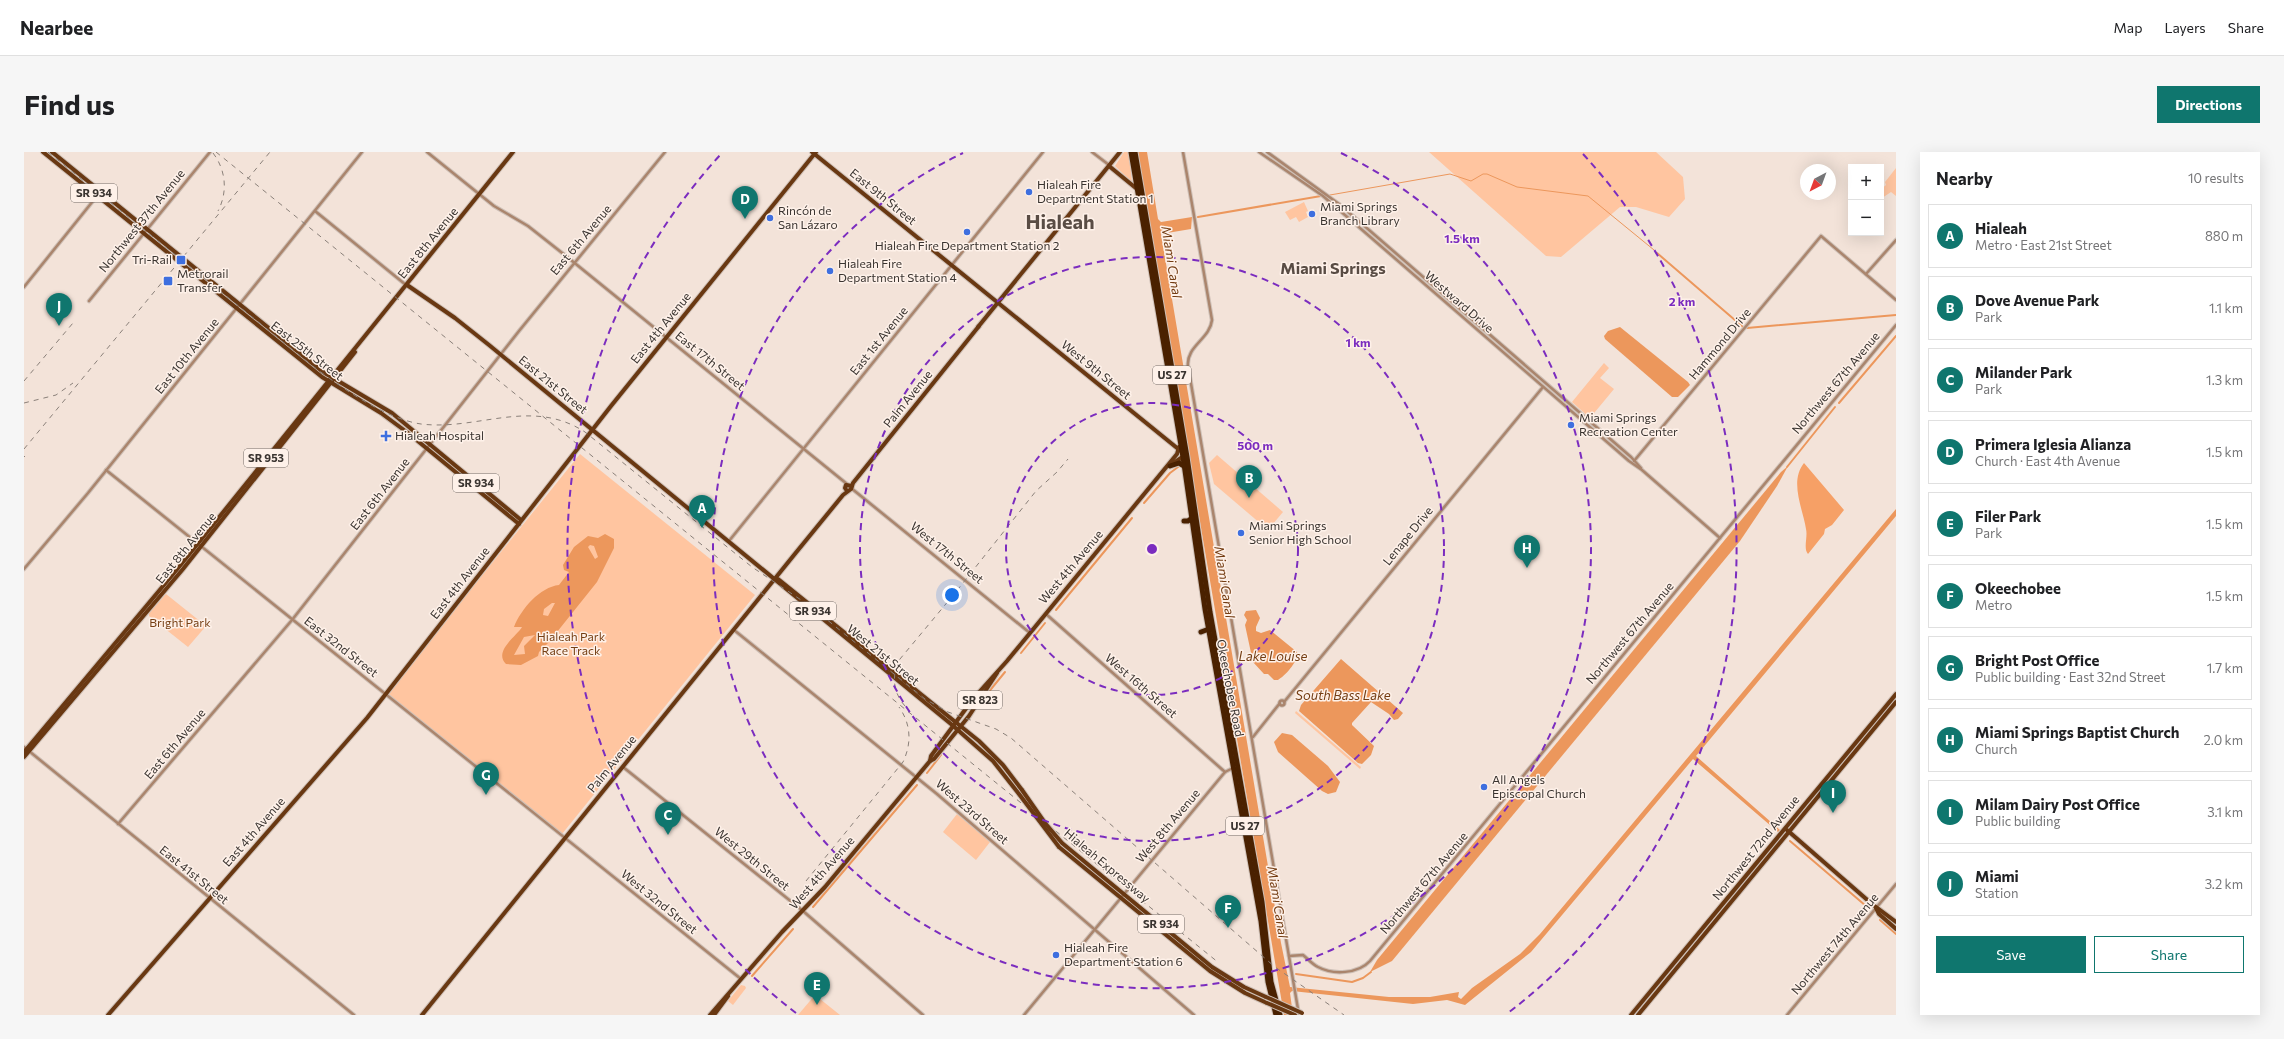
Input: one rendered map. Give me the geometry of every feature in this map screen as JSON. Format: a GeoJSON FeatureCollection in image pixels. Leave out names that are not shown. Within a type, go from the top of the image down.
{"type":"FeatureCollection","features":[{"type":"Feature","properties":{"kind":"highway","name":"Okeechobee Road"},"geometry":{"type":"LineString","coordinates":[[1131,152],[1180,441],[1184,454],[1184,466],[1198,562],[1207,610],[1223,679],[1261,921],[1268,982],[1276,1015]]}},
{"type":"Feature","properties":{"kind":"highway","name":"Okeechobee Road"},"geometry":{"type":"LineString","coordinates":[[1135,152],[1158,284],[1198,536],[1211,641],[1237,767],[1264,916],[1271,982],[1280,1015]]}},
{"type":"Feature","properties":{"kind":"highway"},"geometry":{"type":"LineString","coordinates":[[1138,189],[1146,214]]}},
{"type":"Feature","properties":{"kind":"highway"},"geometry":{"type":"LineString","coordinates":[[1152,277],[1158,284]]}},
{"type":"Feature","properties":{"kind":"highway"},"geometry":{"type":"LineString","coordinates":[[1170,466],[1179,463],[1184,466]]}},
{"type":"Feature","properties":{"kind":"highway"},"geometry":{"type":"LineString","coordinates":[[1184,521],[1188,521],[1192,518]]}},
{"type":"Feature","properties":{"kind":"highway"},"geometry":{"type":"LineString","coordinates":[[1193,529],[1198,536]]}},
{"type":"Feature","properties":{"kind":"highway"},"geometry":{"type":"LineString","coordinates":[[1198,562],[1203,569]]}},
{"type":"Feature","properties":{"kind":"highway"},"geometry":{"type":"LineString","coordinates":[[1201,632],[1209,629]]}},
{"type":"Feature","properties":{"kind":"highway"},"geometry":{"type":"LineString","coordinates":[[1211,641],[1217,648]]}},
{"type":"Feature","properties":{"kind":"highway"},"geometry":{"type":"LineString","coordinates":[[1220,686],[1223,679]]}},
{"type":"Feature","properties":{"kind":"main road","name":"SR 934"},"geometry":{"type":"LineString","coordinates":[[44,152],[144,233],[240,304],[331,381]]}},
{"type":"Feature","properties":{"kind":"main road","name":"SR 934"},"geometry":{"type":"LineString","coordinates":[[52,152],[147,229],[180,259]]}},
{"type":"Feature","properties":{"kind":"main road","name":"East 8th Avenue"},"geometry":{"type":"LineString","coordinates":[[24,757],[26,750],[200,544],[514,152]]}},
{"type":"Feature","properties":{"kind":"main road","name":"Palm Avenue"},"geometry":{"type":"LineString","coordinates":[[422,1015],[1120,152]]}},
{"type":"Feature","properties":{"kind":"main road","name":"East 9th Street"},"geometry":{"type":"LineString","coordinates":[[814,153],[997,303]]}},
{"type":"Feature","properties":{"kind":"main road","name":"East 4th Avenue"},"geometry":{"type":"LineString","coordinates":[[108,1015],[386,694],[592,430],[814,153]]}},
{"type":"Feature","properties":{"kind":"main road"},"geometry":{"type":"LineString","coordinates":[[1109,166],[1138,189]]}},
{"type":"Feature","properties":{"kind":"main road","name":"East 25th Street"},"geometry":{"type":"LineString","coordinates":[[180,259],[208,286],[331,381],[381,413],[429,448]]}},
{"type":"Feature","properties":{"kind":"main road"},"geometry":{"type":"LineString","coordinates":[[208,286],[212,282]]}},
{"type":"Feature","properties":{"kind":"main road","name":"East 21st Street"},"geometry":{"type":"LineString","coordinates":[[406,285],[455,318],[501,354],[592,430],[776,578]]}},
{"type":"Feature","properties":{"kind":"main road","name":"West 9th Street"},"geometry":{"type":"LineString","coordinates":[[997,303],[1184,454]]}},
{"type":"Feature","properties":{"kind":"main road","name":"SR 934"},"geometry":{"type":"LineString","coordinates":[[429,448],[520,522]]}},
{"type":"Feature","properties":{"kind":"main road","name":"West 4th Avenue"},"geometry":{"type":"LineString","coordinates":[[1161,473],[1184,454]]}},
{"type":"Feature","properties":{"kind":"main road","name":"West 4th Avenue"},"geometry":{"type":"LineString","coordinates":[[930,761],[960,728],[997,673],[1161,473],[1184,454]]}},
{"type":"Feature","properties":{"kind":"main road","name":"West 21st Street"},"geometry":{"type":"LineString","coordinates":[[776,578],[803,603],[960,728]]}},
{"type":"Feature","properties":{"kind":"main road","name":"West 4th Avenue"},"geometry":{"type":"LineString","coordinates":[[714,1015],[741,979],[843,866],[930,761],[954,724],[991,677],[997,673]]}},
{"type":"Feature","properties":{"kind":"main road","name":"Northwest 72nd Avenue"},"geometry":{"type":"LineString","coordinates":[[1638,1015],[1896,694]]}},
{"type":"Feature","properties":{"kind":"main road","name":"Northwest 72nd Avenue"},"geometry":{"type":"LineString","coordinates":[[1631,1015],[1896,702]]}},
{"type":"Feature","properties":{"kind":"main road","name":"Hialeah Expressway"},"geometry":{"type":"LineString","coordinates":[[960,728],[1021,792],[1038,821],[1060,845],[1120,898],[1210,971],[1245,993],[1295,1015]]}},
{"type":"Feature","properties":{"kind":"main road"},"geometry":{"type":"LineString","coordinates":[[1787,830],[1876,908],[1896,922]]}},
{"type":"Feature","properties":{"kind":"main road","name":"Hialeah Expressway"},"geometry":{"type":"LineString","coordinates":[[1060,845],[1124,894],[1212,967],[1239,984],[1303,1014]]}},
{"type":"Feature","properties":{"kind":"main road"},"geometry":{"type":"LineString","coordinates":[[1876,908],[1879,914],[1896,929]]}},
{"type":"Feature","properties":{"kind":"main road","name":"West 4th Avenue"},"geometry":{"type":"LineString","coordinates":[[710,1015],[728,996]]}},
{"type":"Feature","properties":{"kind":"street","name":"Northwest 37th Avenue"},"geometry":{"type":"LineString","coordinates":[[89,301],[210,152]]}},
{"type":"Feature","properties":{"kind":"street","name":"East 10th Avenue"},"geometry":{"type":"LineString","coordinates":[[24,569],[106,470],[362,152]]}},
{"type":"Feature","properties":{"kind":"street","name":"East 17th Street"},"geometry":{"type":"LineString","coordinates":[[427,152],[500,210],[528,226],[575,263],[850,486]]}},
{"type":"Feature","properties":{"kind":"street","name":"East 6th Avenue"},"geometry":{"type":"LineString","coordinates":[[118,824],[292,620],[429,448],[501,354],[665,152]]}},
{"type":"Feature","properties":{"kind":"street","name":"East 1st Avenue"},"geometry":{"type":"LineString","coordinates":[[729,541],[1043,152]]}},
{"type":"Feature","properties":{"kind":"street"},"geometry":{"type":"LineString","coordinates":[[1092,152],[1109,166]]}},
{"type":"Feature","properties":{"kind":"street"},"geometry":{"type":"LineString","coordinates":[[1183,152],[1211,314],[1211,326],[1189,356],[1188,366],[1293,984],[1303,1014]]}},
{"type":"Feature","properties":{"kind":"street","name":"Westward Drive"},"geometry":{"type":"LineString","coordinates":[[1259,152],[1323,196],[1632,464],[1642,470],[1720,538]]}},
{"type":"Feature","properties":{"kind":"street","name":"Westward Drive"},"geometry":{"type":"LineString","coordinates":[[1267,152],[1339,204],[1635,461],[1642,470]]}},
{"type":"Feature","properties":{"kind":"street"},"geometry":{"type":"LineString","coordinates":[[24,287],[97,196]]}},
{"type":"Feature","properties":{"kind":"street","name":"East 21st Street"},"geometry":{"type":"LineString","coordinates":[[315,211],[406,285]]}},
{"type":"Feature","properties":{"kind":"street","name":"Hammond Drive"},"geometry":{"type":"LineString","coordinates":[[1632,464],[1821,236],[1866,274]]}},
{"type":"Feature","properties":{"kind":"street"},"geometry":{"type":"LineString","coordinates":[[1896,240],[1866,274],[1896,300]]}},
{"type":"Feature","properties":{"kind":"street","name":"Northwest 67th Avenue"},"geometry":{"type":"LineString","coordinates":[[1289,956],[1303,955],[1319,968],[1345,972],[1356,971],[1370,961],[1896,325]]}},
{"type":"Feature","properties":{"kind":"street","name":"Lenape Drive"},"geometry":{"type":"LineString","coordinates":[[1252,737],[1278,708],[1543,387]]}},
{"type":"Feature","properties":{"kind":"street","name":"East 32nd Street"},"geometry":{"type":"LineString","coordinates":[[106,470],[200,544],[564,839]]}},
{"type":"Feature","properties":{"kind":"street","name":"West 17th Street"},"geometry":{"type":"LineString","coordinates":[[850,486],[1030,633]]}},
{"type":"Feature","properties":{"kind":"street","name":"West 16th Street"},"geometry":{"type":"LineString","coordinates":[[1046,614],[1225,772]]}},
{"type":"Feature","properties":{"kind":"street","name":"West 23rd Street"},"geometry":{"type":"LineString","coordinates":[[734,630],[917,776],[1194,1015]]}},
{"type":"Feature","properties":{"kind":"street","name":"East 41st Street"},"geometry":{"type":"LineString","coordinates":[[26,750],[354,1015]]}},
{"type":"Feature","properties":{"kind":"street","name":"West 29th Street"},"geometry":{"type":"LineString","coordinates":[[623,767],[803,911],[923,1015]]}},
{"type":"Feature","properties":{"kind":"street","name":"West 8th Avenue"},"geometry":{"type":"LineString","coordinates":[[1024,1015],[1225,772],[1237,767]]}},
{"type":"Feature","properties":{"kind":"street","name":"West 32nd Street"},"geometry":{"type":"LineString","coordinates":[[564,839],[741,979]]}},
{"type":"Feature","properties":{"kind":"street","name":"Northwest 74th Avenue"},"geometry":{"type":"LineString","coordinates":[[1787,1015],[1896,884]]}},
{"type":"Feature","properties":{"kind":"green space"},"geometry":{"type":"Polygon","coordinates":[[[1124,152],[1129,152],[1132,182],[1115,166],[1124,152]]]}},
{"type":"Feature","properties":{"kind":"green space"},"geometry":{"type":"Polygon","coordinates":[[[1429,152],[1656,152],[1683,177],[1685,199],[1669,217],[1636,207],[1620,207],[1561,257],[1546,256],[1429,152]]]}},
{"type":"Feature","properties":{"kind":"green space"},"geometry":{"type":"Polygon","coordinates":[[[1896,168],[1896,196],[1891,192],[1884,197],[1884,187],[1886,185],[1885,182],[1896,168]]]}},
{"type":"Feature","properties":{"kind":"green space"},"geometry":{"type":"Polygon","coordinates":[[[1304,202],[1308,211],[1306,212],[1308,217],[1299,222],[1296,217],[1290,220],[1285,212],[1304,202]]]}},
{"type":"Feature","properties":{"kind":"green space"},"geometry":{"type":"Polygon","coordinates":[[[1604,363],[1609,368],[1600,378],[1614,389],[1590,418],[1572,402],[1604,363]]]}},
{"type":"Feature","properties":{"kind":"green space","name":"Hialeah Park Race Track"},"geometry":{"type":"Polygon","coordinates":[[[580,454],[755,595],[562,834],[387,693],[580,454]]]}},
{"type":"Feature","properties":{"kind":"green space"},"geometry":{"type":"Polygon","coordinates":[[[1217,455],[1283,512],[1268,530],[1214,484],[1209,463],[1217,455]]]}},
{"type":"Feature","properties":{"kind":"green space","name":"Bright Park"},"geometry":{"type":"Polygon","coordinates":[[[166,594],[206,626],[188,647],[149,616],[149,613],[166,594]]]}},
{"type":"Feature","properties":{"kind":"green space"},"geometry":{"type":"Polygon","coordinates":[[[1296,711],[1361,767],[1360,769],[1295,713],[1296,711]]]}},
{"type":"Feature","properties":{"kind":"green space"},"geometry":{"type":"Polygon","coordinates":[[[957,814],[990,842],[976,860],[943,832],[957,814]]]}},
{"type":"Feature","properties":{"kind":"green space"},"geometry":{"type":"Polygon","coordinates":[[[741,985],[745,986],[746,988],[733,1005],[728,1001],[741,985]]]}},
{"type":"Feature","properties":{"kind":"green space"},"geometry":{"type":"Polygon","coordinates":[[[815,995],[840,1015],[798,1015],[815,995]]]}},
{"type":"Feature","properties":{"kind":"shaded area"},"geometry":{"type":"Polygon","coordinates":[[[1804,463],[1844,510],[1832,525],[1825,529],[1824,534],[1808,554],[1806,549],[1806,529],[1797,487],[1800,470],[1804,463]]]}},
{"type":"Feature","properties":{"kind":"water"},"geometry":{"type":"Polygon","coordinates":[[[1137,152],[1147,152],[1158,219],[1161,222],[1192,217],[1191,229],[1161,234],[1281,943],[1290,987],[1389,997],[1430,997],[1459,992],[1458,997],[1461,999],[1472,988],[1520,954],[1540,934],[1896,509],[1896,516],[1696,756],[1780,830],[1778,832],[1693,759],[1531,952],[1465,1005],[1447,1000],[1413,1004],[1292,991],[1290,993],[1293,1015],[1284,1015],[1137,152]]]}},
{"type":"Feature","properties":{"kind":"water"},"geometry":{"type":"Polygon","coordinates":[[[1620,327],[1688,382],[1690,385],[1678,397],[1672,397],[1605,339],[1604,336],[1608,331],[1620,327]]]}},
{"type":"Feature","properties":{"kind":"water"},"geometry":{"type":"Polygon","coordinates":[[[1788,466],[1777,486],[1740,541],[1392,961],[1370,972],[1377,960],[1781,472],[1788,466]]]}},
{"type":"Feature","properties":{"kind":"water"},"geometry":{"type":"Polygon","coordinates":[[[605,534],[614,539],[614,548],[597,582],[549,642],[539,652],[538,656],[521,665],[506,664],[502,654],[507,644],[522,627],[514,627],[526,606],[538,594],[559,585],[569,572],[564,570],[563,565],[574,547],[588,536],[598,538],[605,534]],[[590,545],[588,547],[595,559],[598,557],[594,546],[590,545]],[[552,603],[544,609],[543,615],[548,616],[555,603],[552,603]],[[535,635],[524,637],[514,655],[525,654],[524,646],[535,635]]]}},
{"type":"Feature","properties":{"kind":"water","name":"Lake Louise"},"geometry":{"type":"Polygon","coordinates":[[[1256,610],[1260,618],[1256,631],[1261,633],[1270,630],[1297,652],[1294,664],[1288,672],[1278,680],[1274,680],[1268,674],[1264,674],[1253,662],[1245,625],[1247,620],[1244,615],[1246,611],[1256,610]]]}},
{"type":"Feature","properties":{"kind":"water","name":"South Bass Lake"},"geometry":{"type":"Polygon","coordinates":[[[1341,659],[1403,713],[1398,719],[1394,720],[1389,714],[1371,702],[1352,723],[1352,725],[1374,746],[1371,755],[1362,764],[1358,763],[1299,711],[1301,705],[1341,659]]]}},
{"type":"Feature","properties":{"kind":"water"},"geometry":{"type":"Polygon","coordinates":[[[1282,733],[1292,735],[1328,766],[1340,782],[1336,792],[1328,794],[1322,791],[1278,752],[1274,742],[1282,733]]]}},
{"type":"Feature","properties":{"kind":"waterway"},"geometry":{"type":"LineString","coordinates":[[1330,195],[1450,174],[1471,181],[1483,174],[1487,174],[1517,187],[1588,196],[1654,250]]}},
{"type":"Feature","properties":{"kind":"waterway"},"geometry":{"type":"LineString","coordinates":[[1198,217],[1321,196]]}},
{"type":"Feature","properties":{"kind":"waterway"},"geometry":{"type":"LineString","coordinates":[[1657,253],[1743,327]]}},
{"type":"Feature","properties":{"kind":"waterway"},"geometry":{"type":"LineString","coordinates":[[1747,328],[1896,315]]}},
{"type":"Feature","properties":{"kind":"waterway"},"geometry":{"type":"LineString","coordinates":[[1839,403],[1896,336]]}},
{"type":"Feature","properties":{"kind":"waterway"},"geometry":{"type":"LineString","coordinates":[[1787,467],[1835,407]]}},
{"type":"Feature","properties":{"kind":"waterway"},"geometry":{"type":"LineString","coordinates":[[1144,503],[1170,473],[1178,467]]}},
{"type":"Feature","properties":{"kind":"waterway"},"geometry":{"type":"LineString","coordinates":[[1056,610],[1132,518]]}},
{"type":"Feature","properties":{"kind":"waterway"},"geometry":{"type":"LineString","coordinates":[[1021,653],[1045,623]]}},
{"type":"Feature","properties":{"kind":"waterway"},"geometry":{"type":"LineString","coordinates":[[987,694],[1005,672]]}},
{"type":"Feature","properties":{"kind":"waterway"},"geometry":{"type":"LineString","coordinates":[[927,773],[941,755]]}},
{"type":"Feature","properties":{"kind":"waterway"},"geometry":{"type":"LineString","coordinates":[[813,907],[917,785]]}},
{"type":"Feature","properties":{"kind":"waterway"},"geometry":{"type":"LineString","coordinates":[[1790,841],[1866,906]]}},
{"type":"Feature","properties":{"kind":"waterway"},"geometry":{"type":"LineString","coordinates":[[1880,920],[1896,934]]}},
{"type":"Feature","properties":{"kind":"waterway"},"geometry":{"type":"LineString","coordinates":[[752,976],[793,929]]}},
{"type":"Feature","properties":{"kind":"waterway"},"geometry":{"type":"LineString","coordinates":[[1296,974],[1352,982],[1363,978],[1371,972]]}},
{"type":"Feature","properties":{"kind":"railway"},"geometry":{"type":"LineString","coordinates":[[48,152],[314,367],[365,402],[393,416],[421,424],[442,425],[524,416],[545,417],[565,422],[585,432],[752,567],[810,606],[925,699],[948,712],[996,729],[1011,738],[1275,967],[1344,1015]]}},
{"type":"Feature","properties":{"kind":"railway"},"geometry":{"type":"LineString","coordinates":[[216,152],[1219,963]]}},
{"type":"Feature","properties":{"kind":"railway"},"geometry":{"type":"LineString","coordinates":[[24,449],[270,152]]}},
{"type":"Feature","properties":{"kind":"railway"},"geometry":{"type":"LineString","coordinates":[[213,153],[221,167],[224,181],[223,196],[218,211]]}},
{"type":"Feature","properties":{"kind":"railway"},"geometry":{"type":"LineString","coordinates":[[24,381],[73,323]]}},
{"type":"Feature","properties":{"kind":"railway"},"geometry":{"type":"LineString","coordinates":[[24,403],[56,395],[73,383]]}},
{"type":"Feature","properties":{"kind":"railway"},"geometry":{"type":"LineString","coordinates":[[905,706],[898,695],[894,677],[900,659],[955,593],[1036,491],[1057,472],[1068,459]]}},
{"type":"Feature","properties":{"kind":"railway"},"geometry":{"type":"LineString","coordinates":[[806,881],[903,762],[908,748],[909,734],[906,720],[899,707]]}},
{"type":"Feature","properties":{"kind":"place","name":"Hialeah Fire Department Station 1"},"geometry":{"type":"Point","coordinates":[1029,192]}},
{"type":"Feature","properties":{"kind":"place","name":"Miami Springs Branch Library"},"geometry":{"type":"Point","coordinates":[1312,214]}},
{"type":"Feature","properties":{"kind":"place","name":"Rincón de San Lázaro"},"geometry":{"type":"Point","coordinates":[770,218]}},
{"type":"Feature","properties":{"kind":"place","name":"Primera Iglesia Alianza"},"geometry":{"type":"Point","coordinates":[745,219]}},
{"type":"Feature","properties":{"kind":"place","name":"Hialeah Fire Department Station 2"},"geometry":{"type":"Point","coordinates":[967,232]}},
{"type":"Feature","properties":{"kind":"place","name":"Tri-Rail"},"geometry":{"type":"Point","coordinates":[181,260]}},
{"type":"Feature","properties":{"kind":"place","name":"Hialeah Fire Department Station 4"},"geometry":{"type":"Point","coordinates":[830,271]}},
{"type":"Feature","properties":{"kind":"place","name":"Metrorail Transfer"},"geometry":{"type":"Point","coordinates":[168,281]}},
{"type":"Feature","properties":{"kind":"place","name":"Miami"},"geometry":{"type":"Point","coordinates":[59,326]}},
{"type":"Feature","properties":{"kind":"place","name":"Miami Springs Recreation Center"},"geometry":{"type":"Point","coordinates":[1571,425]}},
{"type":"Feature","properties":{"kind":"place","name":"Hialeah Hospital"},"geometry":{"type":"Point","coordinates":[386,436]}},
{"type":"Feature","properties":{"kind":"place","name":"Dove Avenue Park"},"geometry":{"type":"Point","coordinates":[1249,498]}},
{"type":"Feature","properties":{"kind":"place","name":"Hialeah"},"geometry":{"type":"Point","coordinates":[702,528]}},
{"type":"Feature","properties":{"kind":"place","name":"Miami Springs Senior High School"},"geometry":{"type":"Point","coordinates":[1241,533]}},
{"type":"Feature","properties":{"kind":"place","name":"Miami Springs Baptist Church"},"geometry":{"type":"Point","coordinates":[1527,568]}},
{"type":"Feature","properties":{"kind":"place","name":"All Angels Episcopal Church"},"geometry":{"type":"Point","coordinates":[1484,787]}},
{"type":"Feature","properties":{"kind":"place","name":"Bright Post Office"},"geometry":{"type":"Point","coordinates":[486,795]}},
{"type":"Feature","properties":{"kind":"place","name":"Milam Dairy Post Office"},"geometry":{"type":"Point","coordinates":[1833,813]}},
{"type":"Feature","properties":{"kind":"place","name":"Milander Park"},"geometry":{"type":"Point","coordinates":[668,835]}},
{"type":"Feature","properties":{"kind":"place","name":"Okeechobee"},"geometry":{"type":"Point","coordinates":[1228,928]}},
{"type":"Feature","properties":{"kind":"place","name":"Hialeah Fire Department Station 6"},"geometry":{"type":"Point","coordinates":[1056,955]}},
{"type":"Feature","properties":{"kind":"place","name":"Filer Park"},"geometry":{"type":"Point","coordinates":[817,1005]}},
{"type":"Feature","properties":{"kind":"district","name":"Hialeah"},"geometry":{"type":"Point","coordinates":[1060,222]}},
{"type":"Feature","properties":{"kind":"district","name":"Miami Springs"},"geometry":{"type":"Point","coordinates":[1333,268]}},
{"type":"Feature","properties":{"kind":"water label","name":"Miami Canal"},"geometry":{"type":"Point","coordinates":[1172,262]}},
{"type":"Feature","properties":{"kind":"water label","name":"Miami Canal"},"geometry":{"type":"Point","coordinates":[1225,582]}},
{"type":"Feature","properties":{"kind":"water label","name":"Miami Canal"},"geometry":{"type":"Point","coordinates":[1278,902]}}]}
